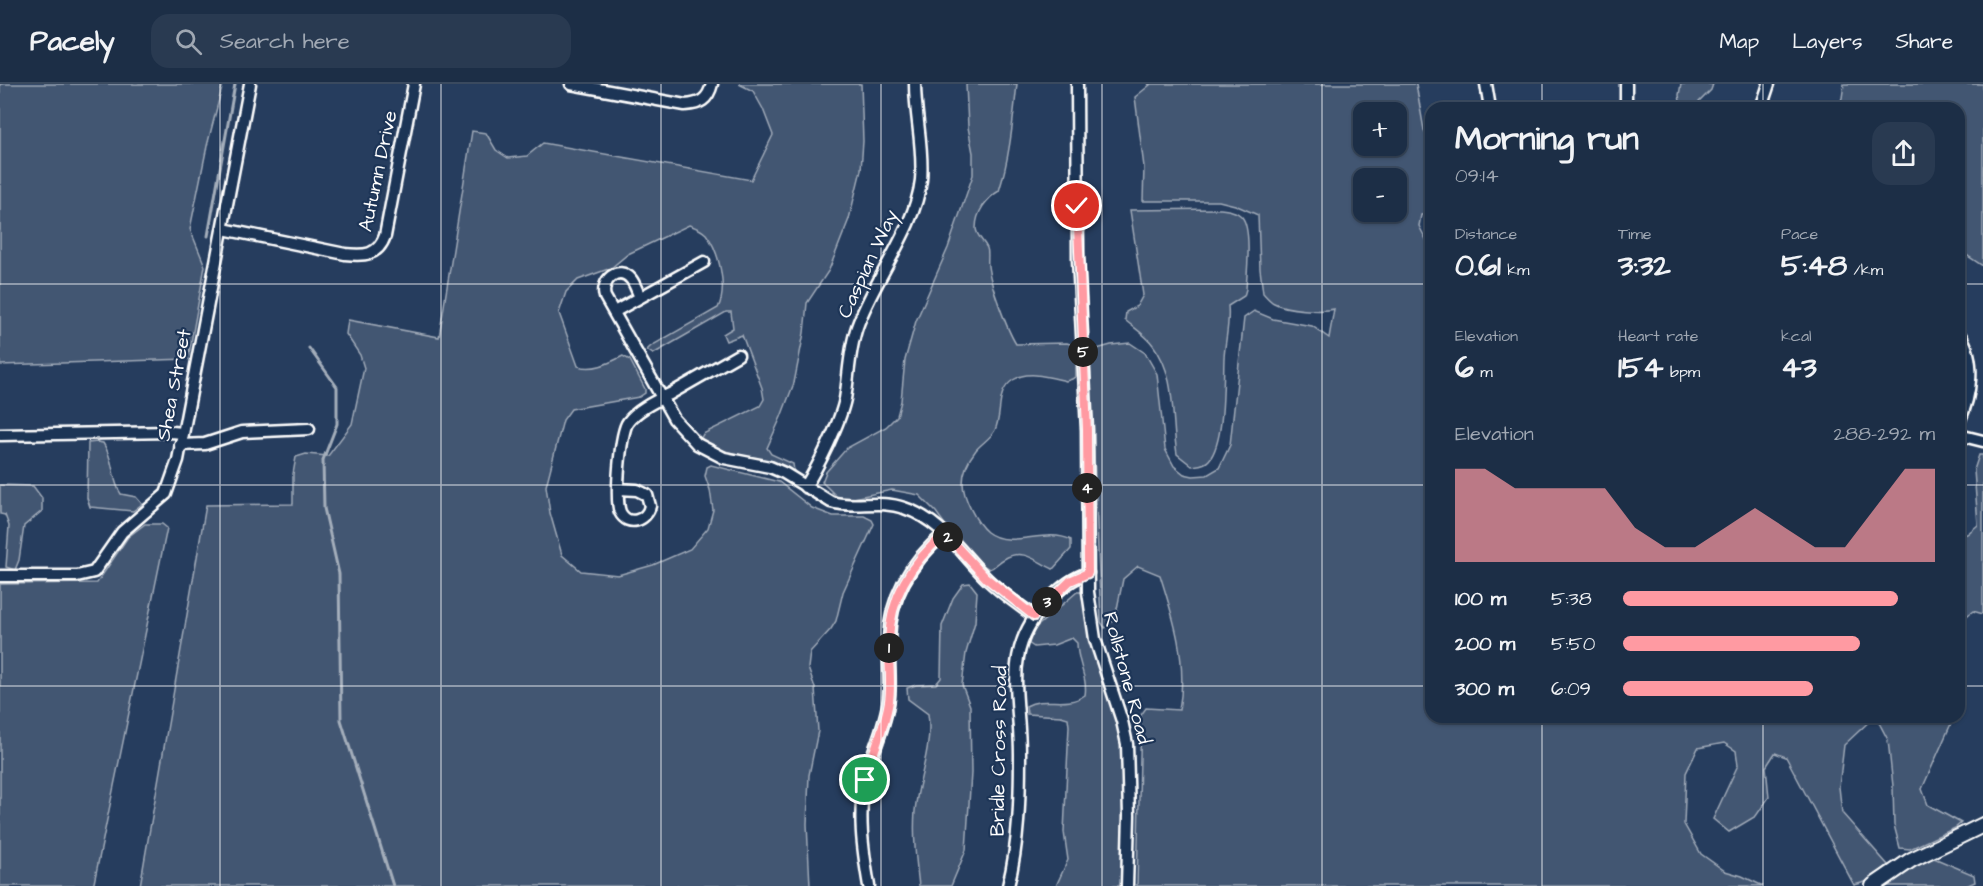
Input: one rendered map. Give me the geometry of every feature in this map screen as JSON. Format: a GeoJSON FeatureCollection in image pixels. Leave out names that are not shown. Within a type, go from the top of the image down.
{"type":"FeatureCollection","features":[{"type":"Feature","properties":{"kind":"main road"},"geometry":{"type":"LineString","coordinates":[[1873,886],[1911,860],[1983,825]]}},
{"type":"Feature","properties":{"kind":"street","name":"Shea Street"},"geometry":{"type":"LineString","coordinates":[[1,577],[77,576],[94,572],[122,532],[166,494],[178,460],[250,84]]}},
{"type":"Feature","properties":{"kind":"street","name":"Autumn Drive"},"geometry":{"type":"LineString","coordinates":[[223,229],[345,254],[364,255],[376,252],[385,236],[414,84]]}},
{"type":"Feature","properties":{"kind":"street"},"geometry":{"type":"LineString","coordinates":[[571,84],[684,105],[698,104],[704,100],[709,95],[712,84]]}},
{"type":"Feature","properties":{"kind":"street","name":"Caspian Way"},"geometry":{"type":"LineString","coordinates":[[805,487],[844,402],[856,329],[915,204],[921,182],[915,84]]}},
{"type":"Feature","properties":{"kind":"street","name":"Rollstone Road"},"geometry":{"type":"LineString","coordinates":[[1077,84],[1078,259],[1087,430],[1089,604],[1095,639],[1122,721],[1127,744],[1129,815],[1127,886]]}},
{"type":"Feature","properties":{"kind":"street"},"geometry":{"type":"LineString","coordinates":[[1486,84],[1489,102]]}},
{"type":"Feature","properties":{"kind":"street"},"geometry":{"type":"LineString","coordinates":[[1626,84],[1626,102]]}},
{"type":"Feature","properties":{"kind":"street"},"geometry":{"type":"LineString","coordinates":[[1763,102],[1769,84]]}},
{"type":"Feature","properties":{"kind":"street"},"geometry":{"type":"LineString","coordinates":[[614,312],[704,262]]}},
{"type":"Feature","properties":{"kind":"street"},"geometry":{"type":"LineString","coordinates":[[640,297],[631,279],[623,274],[612,275],[605,282],[604,292],[662,398],[682,430],[697,444],[738,462],[770,467],[784,473],[818,496],[839,504],[882,503],[908,509],[923,516],[945,534],[986,578],[1034,616]]}},
{"type":"Feature","properties":{"kind":"street"},"geometry":{"type":"LineString","coordinates":[[1965,344],[1971,369],[1965,399]]}},
{"type":"Feature","properties":{"kind":"street"},"geometry":{"type":"LineString","coordinates":[[619,489],[621,441],[623,430],[628,422],[638,412],[738,355]]}},
{"type":"Feature","properties":{"kind":"street"},"geometry":{"type":"LineString","coordinates":[[0,435],[172,432],[181,439],[206,444],[242,432],[309,429]]}},
{"type":"Feature","properties":{"kind":"street"},"geometry":{"type":"LineString","coordinates":[[1965,436],[1983,441]]}},
{"type":"Feature","properties":{"kind":"street"},"geometry":{"type":"LineString","coordinates":[[869,886],[864,854],[862,798],[868,768],[885,721],[889,698],[891,620],[907,575],[930,546],[945,534]]}},
{"type":"Feature","properties":{"kind":"street","name":"Bridle Cross Road"},"geometry":{"type":"LineString","coordinates":[[1008,886],[1016,849],[1018,815],[1020,756],[1016,674],[1018,655],[1025,631],[1034,616],[1070,581],[1088,573]]}},
{"type":"Feature","properties":{"kind":"shaded area"},"geometry":{"type":"Polygon","coordinates":[[[0,84],[223,84],[207,146],[190,229],[205,266],[188,359],[0,365],[0,84]]]}},
{"type":"Feature","properties":{"kind":"shaded area"},"geometry":{"type":"Polygon","coordinates":[[[739,84],[861,84],[863,141],[861,170],[849,219],[829,270],[807,303],[804,333],[794,383],[767,448],[771,454],[793,464],[794,471],[789,473],[761,460],[717,449],[701,438],[703,434],[760,406],[764,399],[742,335],[726,341],[723,334],[733,328],[731,312],[726,312],[653,354],[647,350],[718,308],[721,300],[721,270],[715,250],[706,234],[689,225],[628,254],[611,268],[578,280],[566,292],[559,313],[578,366],[596,367],[623,356],[630,360],[645,393],[639,397],[571,409],[563,420],[546,486],[550,513],[562,555],[581,571],[618,575],[653,565],[690,549],[708,528],[713,510],[705,476],[707,467],[711,465],[779,482],[812,508],[833,516],[864,516],[872,520],[874,524],[843,592],[836,621],[810,652],[808,668],[815,688],[818,731],[809,775],[807,824],[810,886],[140,886],[206,505],[293,504],[293,474],[296,457],[306,454],[328,456],[352,424],[364,368],[360,355],[346,334],[348,320],[439,337],[472,131],[486,133],[496,150],[508,158],[527,156],[543,143],[751,180],[773,135],[753,91],[739,84]]]}},
{"type":"Feature","properties":{"kind":"shaded area"},"geometry":{"type":"Polygon","coordinates":[[[966,84],[1017,84],[1011,138],[1003,178],[999,191],[990,197],[980,211],[976,231],[987,248],[992,283],[1016,344],[1067,343],[1076,346],[1076,376],[1066,381],[1039,375],[1025,375],[1007,385],[995,430],[969,461],[964,474],[964,489],[979,523],[987,532],[996,537],[1017,539],[1050,536],[1071,540],[1071,549],[1053,569],[1030,557],[1017,555],[1004,559],[989,569],[981,564],[951,533],[936,512],[919,495],[892,490],[853,498],[837,497],[822,482],[826,472],[847,448],[886,427],[897,416],[901,401],[905,360],[916,321],[948,248],[973,175],[966,84]]]}},
{"type":"Feature","properties":{"kind":"shaded area"},"geometry":{"type":"Polygon","coordinates":[[[1148,84],[1416,84],[1425,132],[1425,215],[1421,215],[1419,226],[1425,238],[1425,723],[1868,723],[1844,745],[1839,787],[1842,813],[1888,865],[1869,881],[1854,885],[1786,757],[1775,753],[1766,767],[1769,797],[1756,816],[1729,832],[1713,819],[1738,765],[1736,751],[1724,743],[1698,748],[1686,773],[1684,824],[1701,854],[1725,871],[1763,886],[1137,886],[1141,715],[1146,708],[1179,710],[1181,658],[1175,625],[1160,575],[1138,566],[1123,579],[1115,619],[1105,628],[1101,622],[1090,358],[1093,350],[1130,343],[1145,353],[1157,374],[1165,449],[1174,466],[1184,474],[1207,475],[1219,468],[1230,445],[1244,318],[1254,311],[1273,319],[1312,326],[1329,338],[1334,309],[1295,309],[1273,302],[1263,293],[1258,215],[1219,201],[1143,201],[1144,167],[1135,97],[1150,85],[1148,84]]]}},
{"type":"Feature","properties":{"kind":"shaded area"},"geometry":{"type":"Polygon","coordinates":[[[1681,84],[1713,84],[1711,90],[1699,102],[1680,102],[1681,84]]]}},
{"type":"Feature","properties":{"kind":"shaded area"},"geometry":{"type":"Polygon","coordinates":[[[1844,84],[1983,84],[1983,266],[1965,254],[1965,102],[1840,102],[1844,84]]]}},
{"type":"Feature","properties":{"kind":"shaded area"},"geometry":{"type":"Polygon","coordinates":[[[1220,209],[1238,213],[1245,223],[1248,252],[1246,289],[1244,296],[1228,306],[1221,426],[1218,439],[1209,460],[1192,466],[1177,454],[1170,384],[1161,357],[1147,338],[1125,320],[1126,312],[1137,306],[1143,295],[1130,210],[1220,209]]]}},
{"type":"Feature","properties":{"kind":"shaded area"},"geometry":{"type":"Polygon","coordinates":[[[88,443],[103,443],[107,450],[121,494],[136,497],[142,504],[133,511],[90,507],[87,498],[88,443]]]}},
{"type":"Feature","properties":{"kind":"shaded area"},"geometry":{"type":"Polygon","coordinates":[[[1979,455],[1983,455],[1983,614],[1973,611],[1965,617],[1965,534],[1978,525],[1974,470],[1979,455]]]}},
{"type":"Feature","properties":{"kind":"shaded area"},"geometry":{"type":"Polygon","coordinates":[[[0,485],[33,486],[42,498],[42,511],[24,526],[19,560],[15,570],[6,567],[9,526],[5,515],[0,514],[0,485]]]}},
{"type":"Feature","properties":{"kind":"shaded area"},"geometry":{"type":"Polygon","coordinates":[[[145,524],[162,524],[167,528],[94,883],[92,886],[0,886],[0,584],[97,583],[128,537],[145,524]]]}},
{"type":"Feature","properties":{"kind":"shaded area"},"geometry":{"type":"Polygon","coordinates":[[[970,583],[977,592],[975,622],[966,653],[962,685],[970,706],[971,773],[966,850],[951,886],[919,886],[915,811],[927,750],[929,726],[928,714],[908,699],[907,688],[936,684],[941,678],[942,626],[953,598],[963,584],[970,583]]]}},
{"type":"Feature","properties":{"kind":"shaded area"},"geometry":{"type":"Polygon","coordinates":[[[1077,592],[1083,592],[1092,646],[1120,722],[1124,754],[1123,886],[1056,886],[1068,860],[1064,832],[1068,718],[1027,714],[1026,706],[1033,703],[1070,701],[1085,695],[1085,682],[1077,643],[1072,638],[1054,645],[1034,647],[1028,643],[1033,630],[1077,592]]]}},
{"type":"Feature","properties":{"kind":"shaded area"},"geometry":{"type":"Polygon","coordinates":[[[1879,723],[1951,723],[1922,789],[1928,805],[1961,823],[1910,849],[1900,848],[1894,825],[1888,740],[1879,723]]]}},
{"type":"Feature","properties":{"kind":"shaded area"},"geometry":{"type":"Polygon","coordinates":[[[1934,858],[1974,875],[1975,882],[1966,886],[1884,886],[1920,860],[1934,858]]]}},
{"type":"Feature","properties":{"kind":"waterway"},"geometry":{"type":"LineString","coordinates":[[208,236],[235,84]]}},
{"type":"Feature","properties":{"kind":"waterway"},"geometry":{"type":"LineString","coordinates":[[309,348],[337,387],[337,424],[323,460],[324,508],[339,574],[341,720],[393,886]]}},
{"type":"Feature","properties":{"kind":"route"},"geometry":{"type":"LineString","coordinates":[[865,780],[885,721],[889,698],[889,638],[896,601],[907,575],[930,546],[945,534],[986,578],[1034,616],[1070,581],[1088,573],[1087,430],[1077,206]]}}]}
